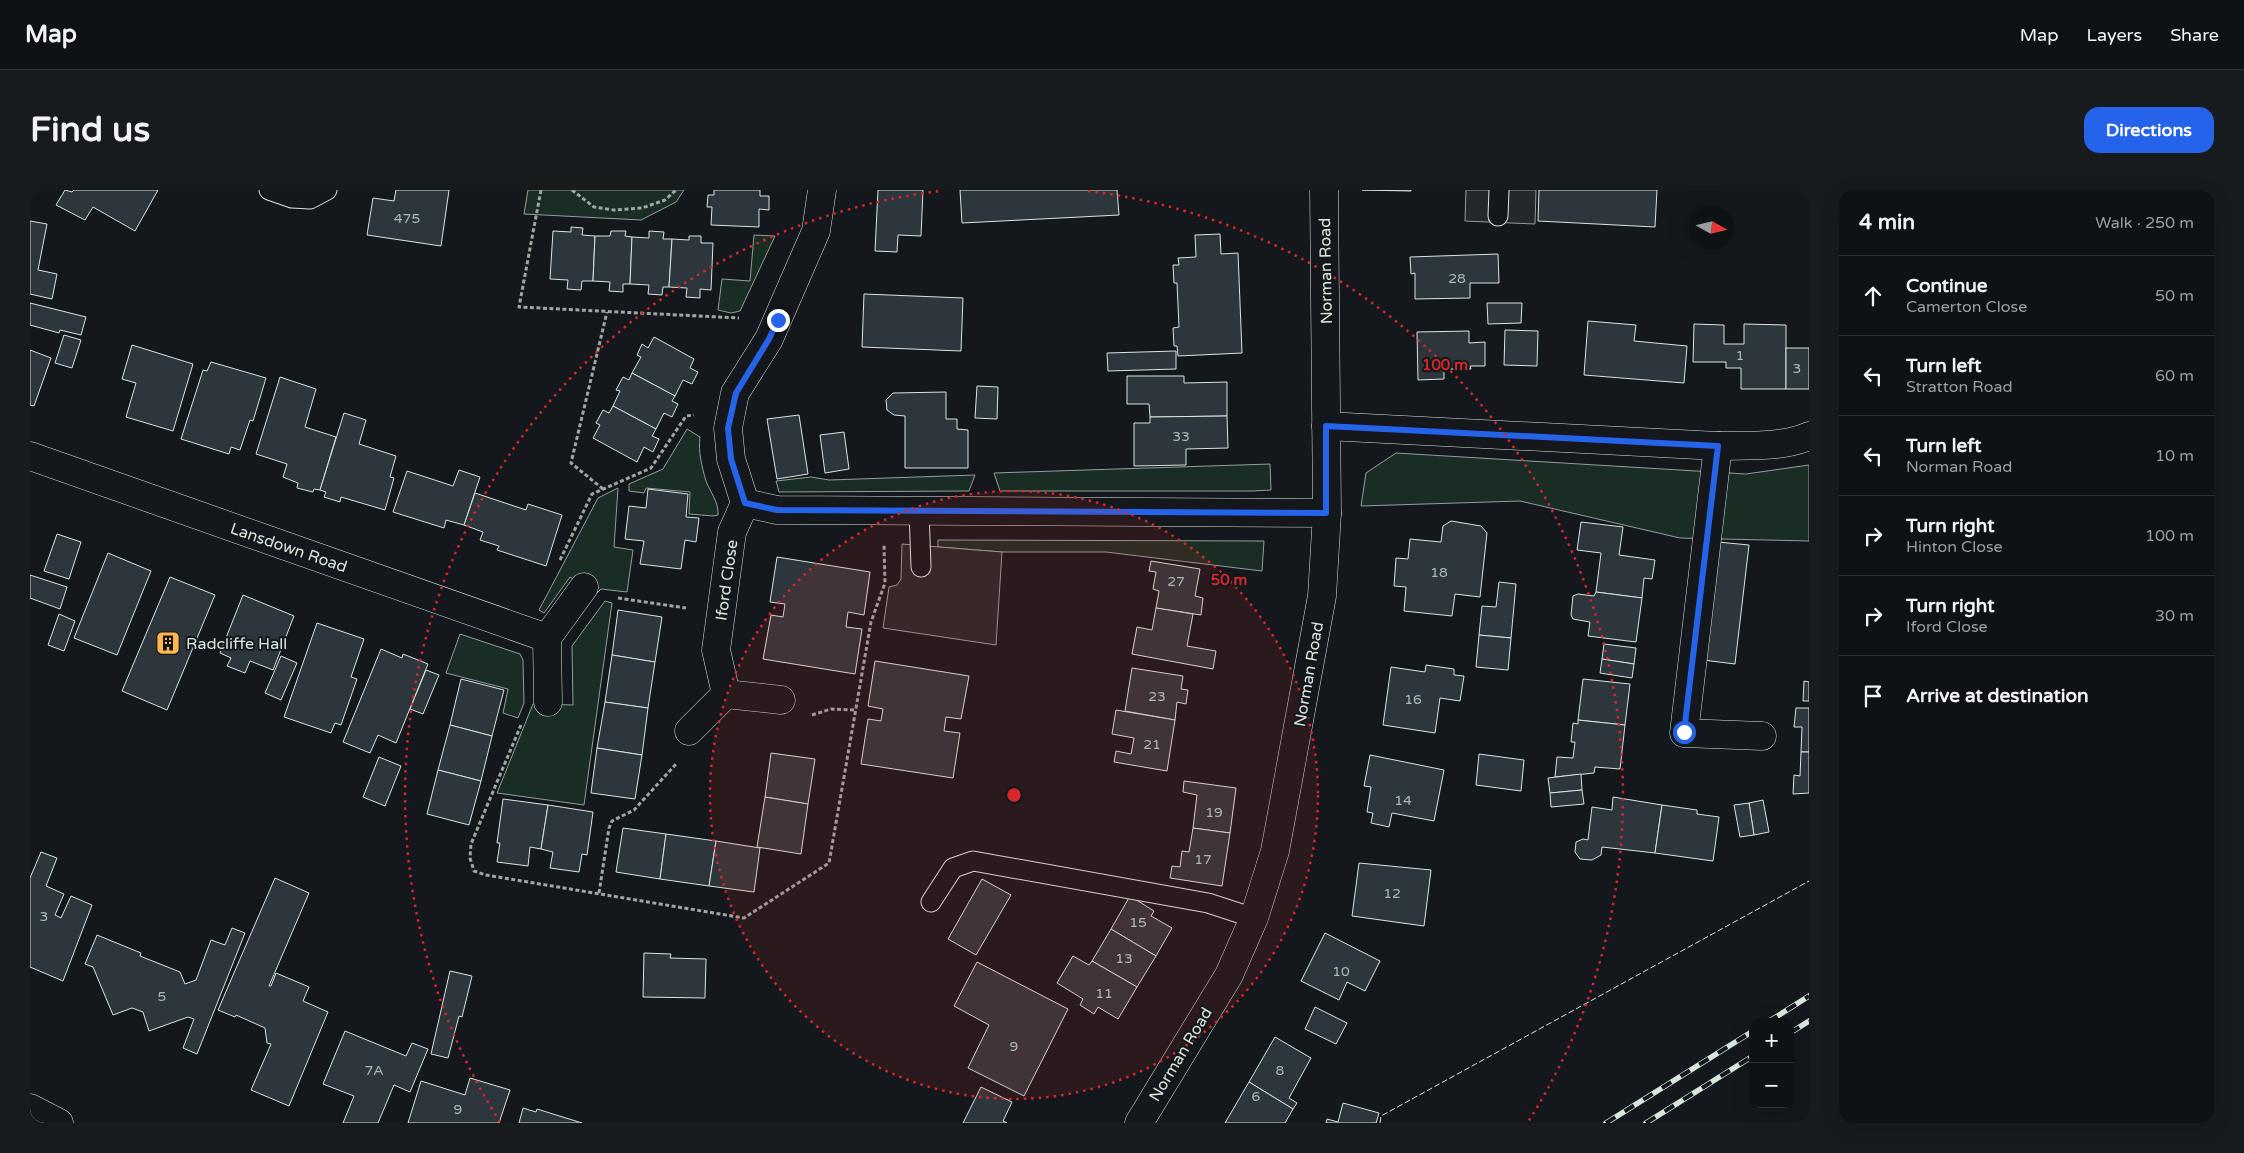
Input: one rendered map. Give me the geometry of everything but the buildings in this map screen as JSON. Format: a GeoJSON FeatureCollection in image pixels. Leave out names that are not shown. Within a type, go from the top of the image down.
{"type":"FeatureCollection","features":[{"type":"Feature","properties":{"kind":"street"},"geometry":{"type":"LineString","coordinates":[[822,190],[816,231],[769,339],[736,393],[728,428],[731,459],[745,503],[777,510],[1326,513]]}},
{"type":"Feature","properties":{"kind":"street","name":"Norman Road"},"geometry":{"type":"LineString","coordinates":[[1138,1123],[1229,975],[1254,918],[1275,851],[1305,697],[1322,596],[1326,513],[1324,190]]}},
{"type":"Feature","properties":{"kind":"street"},"geometry":{"type":"LineString","coordinates":[[1326,426],[1718,446],[1797,442],[1809,436]]}},
{"type":"Feature","properties":{"kind":"street"},"geometry":{"type":"LineString","coordinates":[[1718,446],[1684,732],[1762,736]]}},
{"type":"Feature","properties":{"kind":"street","name":"Lansdown Road"},"geometry":{"type":"LineString","coordinates":[[30,456],[547,638]]}},
{"type":"Feature","properties":{"kind":"street","name":"Iford Close"},"geometry":{"type":"LineString","coordinates":[[726,694],[716,650],[732,532],[745,503]]}},
{"type":"Feature","properties":{"kind":"street"},"geometry":{"type":"LineString","coordinates":[[548,702],[547,638],[584,587]]}},
{"type":"Feature","properties":{"kind":"street"},"geometry":{"type":"LineString","coordinates":[[689,731],[726,694],[781,700]]}},
{"type":"Feature","properties":{"kind":"street"},"geometry":{"type":"LineString","coordinates":[[30,1108],[59,1123]]}},
{"type":"Feature","properties":{"kind":"lane"},"geometry":{"type":"LineString","coordinates":[[269,190],[292,198],[310,199],[327,190]]}},
{"type":"Feature","properties":{"kind":"lane"},"geometry":{"type":"LineString","coordinates":[[1498,216],[1499,190]]}},
{"type":"Feature","properties":{"kind":"lane"},"geometry":{"type":"LineString","coordinates":[[919,511],[921,567]]}},
{"type":"Feature","properties":{"kind":"lane"},"geometry":{"type":"LineString","coordinates":[[930,902],[952,868],[973,861],[1208,903],[1254,918]]}},
{"type":"Feature","properties":{"kind":"path"},"geometry":{"type":"LineString","coordinates":[[541,190],[519,307],[778,320]]}},
{"type":"Feature","properties":{"kind":"path"},"geometry":{"type":"LineString","coordinates":[[572,190],[594,207],[614,210],[642,208],[665,200],[676,190]]}},
{"type":"Feature","properties":{"kind":"path"},"geometry":{"type":"LineString","coordinates":[[604,489],[571,463],[607,312]]}},
{"type":"Feature","properties":{"kind":"path"},"geometry":{"type":"LineString","coordinates":[[559,562],[592,494],[651,468],[686,416],[732,412]]}},
{"type":"Feature","properties":{"kind":"path"},"geometry":{"type":"LineString","coordinates":[[808,716],[831,709],[856,710]]}},
{"type":"Feature","properties":{"kind":"path"},"geometry":{"type":"LineString","coordinates":[[599,894],[609,828],[612,821],[634,810],[678,763]]}},
{"type":"Feature","properties":{"kind":"green space"},"geometry":{"type":"Polygon","coordinates":[[[528,190],[684,190],[676,202],[641,220],[524,214],[528,190]]]}},
{"type":"Feature","properties":{"kind":"green space"},"geometry":{"type":"Polygon","coordinates":[[[754,235],[775,236],[740,311],[731,313],[718,310],[722,279],[750,281],[754,235]]]}},
{"type":"Feature","properties":{"kind":"green space"},"geometry":{"type":"Polygon","coordinates":[[[687,429],[700,437],[702,465],[706,481],[717,506],[718,515],[689,514],[690,492],[646,488],[644,493],[629,491],[629,484],[663,469],[687,429]]]}},
{"type":"Feature","properties":{"kind":"green space"},"geometry":{"type":"Polygon","coordinates":[[[1396,453],[1746,474],[1809,465],[1809,541],[1680,538],[1520,501],[1361,506],[1366,473],[1396,453]]]}},
{"type":"Feature","properties":{"kind":"green space"},"geometry":{"type":"Polygon","coordinates":[[[1270,464],[1271,490],[1252,491],[1000,491],[994,473],[1270,464]]]}},
{"type":"Feature","properties":{"kind":"green space"},"geometry":{"type":"Polygon","coordinates":[[[975,475],[969,491],[779,492],[776,481],[811,477],[829,480],[975,475]]]}},
{"type":"Feature","properties":{"kind":"green space"},"geometry":{"type":"Polygon","coordinates":[[[618,488],[614,547],[633,550],[627,592],[601,589],[596,594],[570,577],[544,613],[539,610],[598,498],[618,488]]]}},
{"type":"Feature","properties":{"kind":"green space"},"geometry":{"type":"Polygon","coordinates":[[[938,540],[1264,541],[1262,571],[1106,552],[1002,552],[938,547],[938,540]]]}},
{"type":"Feature","properties":{"kind":"green space"},"geometry":{"type":"Polygon","coordinates":[[[605,601],[612,603],[584,805],[497,793],[533,704],[573,705],[572,646],[605,601]]]}},
{"type":"Feature","properties":{"kind":"green space"},"geometry":{"type":"Polygon","coordinates":[[[460,634],[520,654],[523,660],[524,703],[518,718],[503,713],[508,689],[446,673],[460,634]]]}},
{"type":"Feature","properties":{"kind":"shaded area"},"geometry":{"type":"Polygon","coordinates":[[[1466,190],[1536,190],[1535,224],[1465,221],[1466,190]]]}},
{"type":"Feature","properties":{"kind":"shaded area"},"geometry":{"type":"Polygon","coordinates":[[[902,544],[1002,552],[996,645],[883,628],[889,587],[897,585],[901,579],[902,544]]]}},
{"type":"Feature","properties":{"kind":"railway"},"geometry":{"type":"LineString","coordinates":[[1774,1018],[1809,996]]}},
{"type":"Feature","properties":{"kind":"railway"},"geometry":{"type":"LineString","coordinates":[[1794,1030],[1809,1021]]}},
{"type":"Feature","properties":{"kind":"railway"},"geometry":{"type":"LineString","coordinates":[[1606,1123],[1749,1034]]}},
{"type":"Feature","properties":{"kind":"railway"},"geometry":{"type":"LineString","coordinates":[[1646,1123],[1749,1059]]}},
{"type":"Feature","properties":{"kind":"fence"},"geometry":{"type":"LineString","coordinates":[[1380,1123],[1381,1116],[1809,881]]}},
{"type":"Feature","properties":{"kind":"place","name":"Radcliffe Hall"},"geometry":{"type":"Point","coordinates":[168,643]}},
{"type":"Feature","properties":{"kind":"route"},"geometry":{"type":"LineString","coordinates":[[778,320],[769,339],[736,393],[728,428],[731,459],[745,503],[777,510],[1326,513],[1326,426],[1718,446],[1684,732]]}}]}
